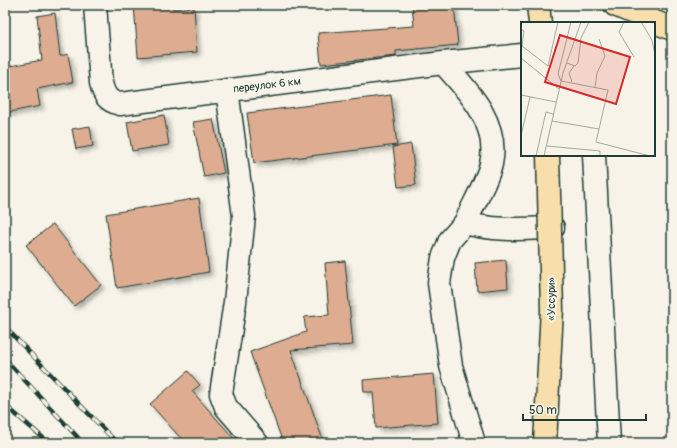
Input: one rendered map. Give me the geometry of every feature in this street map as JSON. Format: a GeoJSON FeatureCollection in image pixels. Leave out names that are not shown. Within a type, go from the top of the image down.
{"type":"FeatureCollection","features":[{"type":"Feature","properties":{"kind":"main road"},"geometry":{"type":"LineString","coordinates":[[538,5],[540,22]]}},
{"type":"Feature","properties":{"kind":"main road"},"geometry":{"type":"LineString","coordinates":[[615,5],[672,29]]}},
{"type":"Feature","properties":{"kind":"main road","name":"«Уссури»"},"geometry":{"type":"LineString","coordinates":[[545,443],[552,309],[548,156]]}},
{"type":"Feature","properties":{"kind":"lane","name":"переулок 6 км"},"geometry":{"type":"LineString","coordinates":[[95,5],[101,83],[104,95],[112,102],[120,104],[443,63],[521,55]]}},
{"type":"Feature","properties":{"kind":"lane"},"geometry":{"type":"LineString","coordinates":[[443,63],[473,98],[488,123],[493,146],[491,165],[465,223],[450,240],[443,258],[439,283],[451,366],[474,443]]}},
{"type":"Feature","properties":{"kind":"lane"},"geometry":{"type":"LineString","coordinates":[[227,90],[244,216],[235,302],[221,394],[226,407],[257,443]]}},
{"type":"Feature","properties":{"kind":"lane"},"geometry":{"type":"LineString","coordinates":[[594,156],[609,443]]}},
{"type":"Feature","properties":{"kind":"lane"},"geometry":{"type":"LineString","coordinates":[[465,223],[481,228],[510,230],[552,228]]}},
{"type":"Feature","properties":{"kind":"building"},"geometry":{"type":"Polygon","coordinates":[[[134,5],[173,5],[173,9],[194,7],[197,52],[138,57],[134,5]]]}},
{"type":"Feature","properties":{"kind":"building"},"geometry":{"type":"Polygon","coordinates":[[[412,5],[454,5],[458,45],[396,51],[396,56],[321,64],[318,33],[414,26],[412,5]]]}},
{"type":"Feature","properties":{"kind":"building"},"geometry":{"type":"Polygon","coordinates":[[[55,13],[60,56],[68,54],[73,82],[37,89],[40,106],[5,113],[5,67],[42,60],[37,16],[55,13]]]}},
{"type":"Feature","properties":{"kind":"building"},"geometry":{"type":"Polygon","coordinates":[[[391,95],[397,145],[254,163],[247,113],[391,95]]]}},
{"type":"Feature","properties":{"kind":"building"},"geometry":{"type":"Polygon","coordinates":[[[164,115],[169,145],[132,151],[127,122],[164,115]]]}},
{"type":"Feature","properties":{"kind":"building"},"geometry":{"type":"Polygon","coordinates":[[[213,119],[224,173],[204,177],[193,122],[213,119]]]}},
{"type":"Feature","properties":{"kind":"building"},"geometry":{"type":"Polygon","coordinates":[[[90,126],[93,146],[76,149],[72,129],[90,126]]]}},
{"type":"Feature","properties":{"kind":"building"},"geometry":{"type":"Polygon","coordinates":[[[411,144],[416,185],[398,187],[393,147],[411,144]]]}},
{"type":"Feature","properties":{"kind":"building"},"geometry":{"type":"Polygon","coordinates":[[[199,198],[209,272],[117,288],[106,214],[199,198]]]}},
{"type":"Feature","properties":{"kind":"building"},"geometry":{"type":"Polygon","coordinates":[[[53,224],[101,285],[74,306],[26,245],[53,224]]]}},
{"type":"Feature","properties":{"kind":"building"},"geometry":{"type":"Polygon","coordinates":[[[506,260],[508,288],[477,291],[475,263],[506,260]]]}},
{"type":"Feature","properties":{"kind":"building"},"geometry":{"type":"Polygon","coordinates":[[[345,261],[353,345],[291,350],[324,443],[283,443],[250,352],[306,332],[304,317],[329,315],[325,263],[345,261]]]}},
{"type":"Feature","properties":{"kind":"building"},"geometry":{"type":"Polygon","coordinates":[[[188,371],[200,385],[192,391],[238,443],[185,443],[150,404],[188,371]]]}},
{"type":"Feature","properties":{"kind":"building"},"geometry":{"type":"Polygon","coordinates":[[[434,374],[438,423],[376,428],[373,392],[364,392],[363,380],[434,374]]]}},
{"type":"Feature","properties":{"kind":"railway"},"geometry":{"type":"LineString","coordinates":[[5,327],[117,443]]}},
{"type":"Feature","properties":{"kind":"railway"},"geometry":{"type":"LineString","coordinates":[[5,359],[83,443]]}},
{"type":"Feature","properties":{"kind":"railway"},"geometry":{"type":"LineString","coordinates":[[5,405],[49,443]]}}]}
